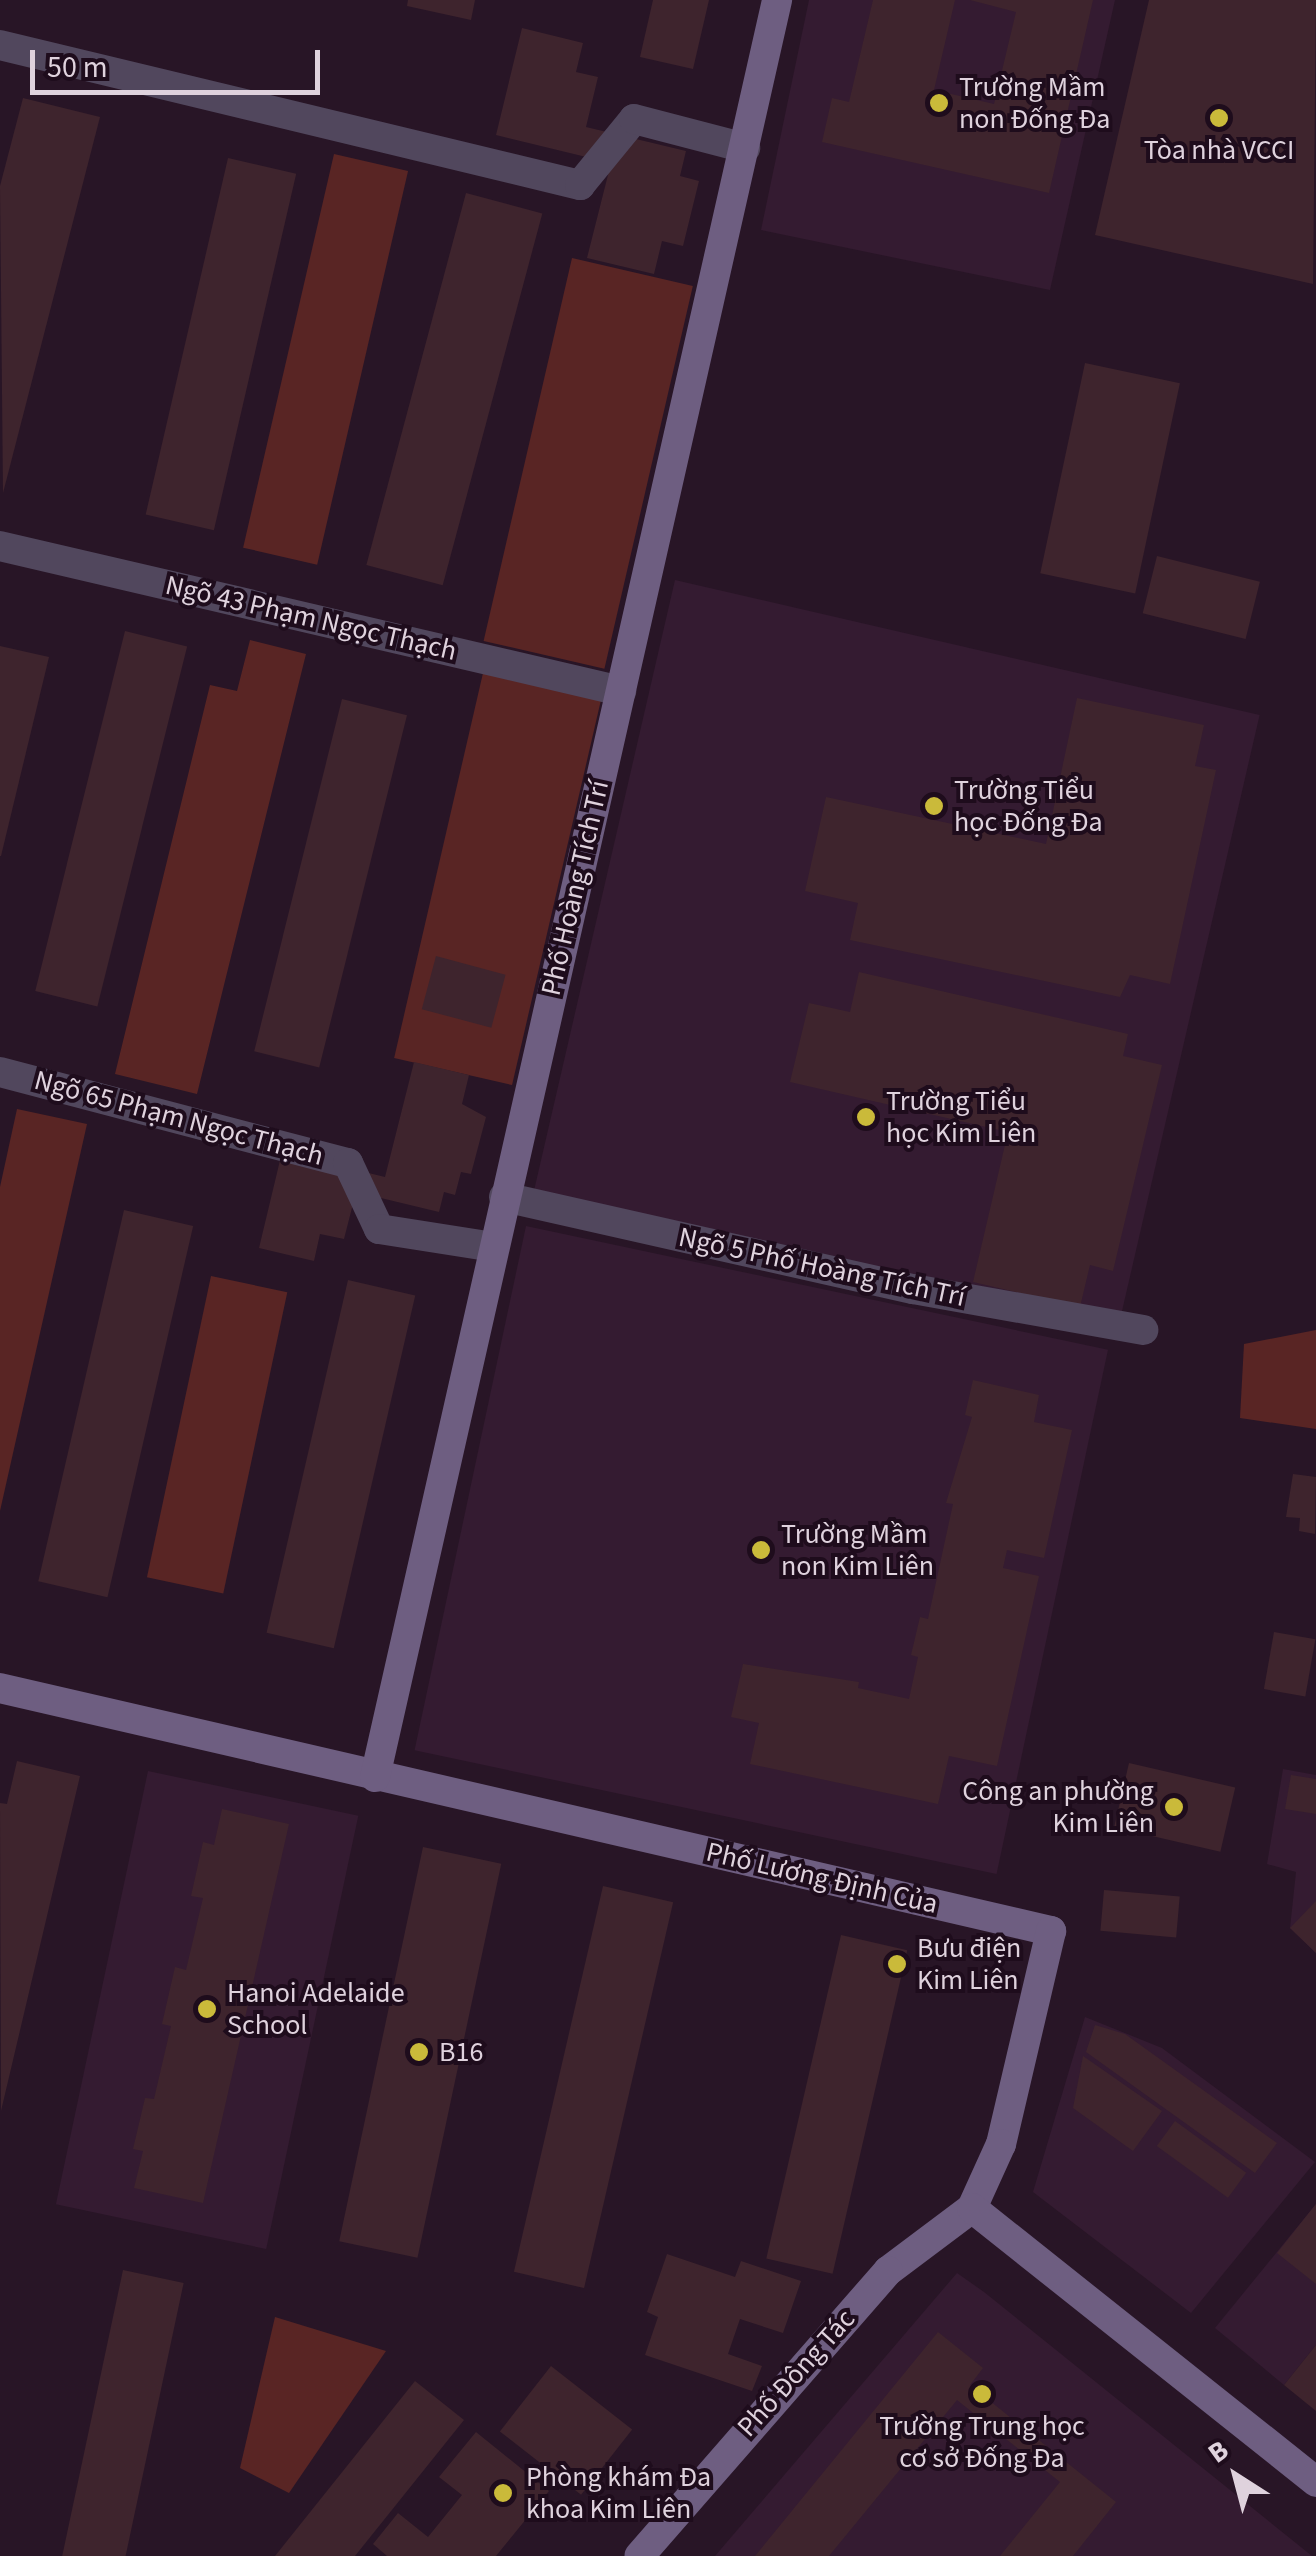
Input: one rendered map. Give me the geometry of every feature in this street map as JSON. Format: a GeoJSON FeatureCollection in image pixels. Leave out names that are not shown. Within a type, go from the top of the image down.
{"type":"FeatureCollection","features":[{"type":"Feature","properties":{"kind":"street","name":"Phố Hoàng Tích Trí"},"geometry":{"type":"LineString","coordinates":[[375,1777],[777,0]]}},
{"type":"Feature","properties":{"kind":"street"},"geometry":{"type":"LineString","coordinates":[[0,45],[580,185],[634,119],[745,148]]}},
{"type":"Feature","properties":{"kind":"street","name":"Ngõ 43 Phạm Ngọc Thạch"},"geometry":{"type":"LineString","coordinates":[[0,546],[621,691]]}},
{"type":"Feature","properties":{"kind":"street","name":"Ngõ 65 Phạm Ngọc Thạch"},"geometry":{"type":"LineString","coordinates":[[0,1072],[348,1163],[379,1228],[494,1246]]}},
{"type":"Feature","properties":{"kind":"street","name":"Ngõ 5 Phố Hoàng Tích Trí"},"geometry":{"type":"LineString","coordinates":[[504,1197],[913,1289],[1143,1330]]}},
{"type":"Feature","properties":{"kind":"street","name":"Phố Lương Định Của"},"geometry":{"type":"LineString","coordinates":[[0,1688],[1051,1931],[1001,2144],[972,2208]]}},
{"type":"Feature","properties":{"kind":"street"},"geometry":{"type":"LineString","coordinates":[[972,2208],[1316,2482]]}},
{"type":"Feature","properties":{"kind":"street","name":"Phố Đông Tác"},"geometry":{"type":"LineString","coordinates":[[639,2556],[888,2271],[972,2208]]}},
{"type":"Feature","properties":{"kind":"shaded area","name":"Trường Mầm non Đống Đa"},"geometry":{"type":"Polygon","coordinates":[[[809,0],[1115,0],[1050,290],[761,230],[809,0]]]}},
{"type":"Feature","properties":{"kind":"shaded area"},"geometry":{"type":"Polygon","coordinates":[[[334,154],[408,171],[317,565],[243,548],[334,154]]]}},
{"type":"Feature","properties":{"kind":"shaded area"},"geometry":{"type":"Polygon","coordinates":[[[572,258],[693,286],[604,669],[484,641],[572,258]]]}},
{"type":"Feature","properties":{"kind":"shaded area"},"geometry":{"type":"Polygon","coordinates":[[[675,580],[1260,715],[1117,1331],[533,1196],[675,580]]]}},
{"type":"Feature","properties":{"kind":"shaded area"},"geometry":{"type":"Polygon","coordinates":[[[250,640],[306,654],[197,1094],[115,1074],[210,685],[237,691],[250,640]]]}},
{"type":"Feature","properties":{"kind":"shaded area"},"geometry":{"type":"Polygon","coordinates":[[[483,673],[601,700],[512,1085],[394,1058],[483,673]]]}},
{"type":"Feature","properties":{"kind":"shaded area"},"geometry":{"type":"Polygon","coordinates":[[[17,1109],[87,1124],[0,1511],[0,1187],[17,1109]]]}},
{"type":"Feature","properties":{"kind":"shaded area","name":"Trường Mầm non Kim Liên"},"geometry":{"type":"Polygon","coordinates":[[[526,1226],[1108,1350],[997,1874],[415,1750],[526,1226]]]}},
{"type":"Feature","properties":{"kind":"shaded area"},"geometry":{"type":"Polygon","coordinates":[[[211,1276],[287,1292],[223,1593],[147,1577],[211,1276]]]}},
{"type":"Feature","properties":{"kind":"shaded area"},"geometry":{"type":"Polygon","coordinates":[[[1316,1330],[1316,1429],[1240,1418],[1244,1344],[1316,1330]]]}},
{"type":"Feature","properties":{"kind":"shaded area"},"geometry":{"type":"Polygon","coordinates":[[[1283,1769],[1316,1775],[1316,1953],[1290,1928],[1296,1872],[1267,1864],[1283,1769]]]}},
{"type":"Feature","properties":{"kind":"shaded area","name":"Hanoi Adelaide School"},"geometry":{"type":"Polygon","coordinates":[[[148,1771],[358,1816],[266,2249],[56,2204],[148,1771]]]}},
{"type":"Feature","properties":{"kind":"shaded area"},"geometry":{"type":"Polygon","coordinates":[[[1085,2017],[1162,2048],[1315,2162],[1191,2313],[1033,2192],[1085,2017]]]}},
{"type":"Feature","properties":{"kind":"shaded area"},"geometry":{"type":"Polygon","coordinates":[[[1316,2204],[1316,2345],[1284,2385],[1215,2328],[1316,2204]]]}},
{"type":"Feature","properties":{"kind":"shaded area","name":"Trường Trung học cơ sở Đống Đa"},"geometry":{"type":"Polygon","coordinates":[[[957,2273],[984,2292],[1312,2556],[715,2556],[957,2273]]]}},
{"type":"Feature","properties":{"kind":"shaded area"},"geometry":{"type":"Polygon","coordinates":[[[275,2317],[386,2351],[289,2493],[240,2468],[275,2317]]]}},
{"type":"Feature","properties":{"kind":"building"},"geometry":{"type":"Polygon","coordinates":[[[408,0],[475,0],[471,20],[407,6],[408,0]]]}},
{"type":"Feature","properties":{"kind":"building"},"geometry":{"type":"Polygon","coordinates":[[[653,0],[709,0],[693,69],[640,57],[653,0]]]}},
{"type":"Feature","properties":{"kind":"building"},"geometry":{"type":"Polygon","coordinates":[[[873,0],[955,0],[934,90],[994,104],[1016,12],[970,0],[1093,0],[1049,193],[822,142],[832,98],[849,102],[873,0]]]}},
{"type":"Feature","properties":{"kind":"building","name":"Tòa nhà VCCI"},"geometry":{"type":"Polygon","coordinates":[[[1149,0],[1316,0],[1313,284],[1095,235],[1149,0]]]}},
{"type":"Feature","properties":{"kind":"building"},"geometry":{"type":"Polygon","coordinates":[[[522,28],[583,43],[576,72],[598,77],[586,127],[686,151],[680,176],[699,181],[683,246],[662,241],[654,274],[587,258],[611,163],[496,135],[522,28]]]}},
{"type":"Feature","properties":{"kind":"building"},"geometry":{"type":"Polygon","coordinates":[[[23,98],[100,117],[3,493],[0,186],[23,98]]]}},
{"type":"Feature","properties":{"kind":"building"},"geometry":{"type":"Polygon","coordinates":[[[228,158],[296,174],[214,530],[146,515],[228,158]]]}},
{"type":"Feature","properties":{"kind":"building"},"geometry":{"type":"Polygon","coordinates":[[[466,193],[542,213],[443,585],[366,565],[466,193]]]}},
{"type":"Feature","properties":{"kind":"building"},"geometry":{"type":"Polygon","coordinates":[[[1085,363],[1180,383],[1135,593],[1040,573],[1085,363]]]}},
{"type":"Feature","properties":{"kind":"building"},"geometry":{"type":"Polygon","coordinates":[[[1157,556],[1260,582],[1246,639],[1143,613],[1157,556]]]}},
{"type":"Feature","properties":{"kind":"building"},"geometry":{"type":"Polygon","coordinates":[[[125,631],[187,646],[97,1006],[35,991],[125,631]]]}},
{"type":"Feature","properties":{"kind":"building"},"geometry":{"type":"Polygon","coordinates":[[[0,646],[49,657],[1,856],[0,856],[0,646]]]}},
{"type":"Feature","properties":{"kind":"building"},"geometry":{"type":"Polygon","coordinates":[[[1077,698],[1204,725],[1195,766],[1216,770],[1170,984],[1130,975],[1120,997],[850,940],[858,903],[805,891],[826,797],[1046,844],[1077,698]]]}},
{"type":"Feature","properties":{"kind":"building"},"geometry":{"type":"Polygon","coordinates":[[[342,699],[407,715],[319,1067],[254,1051],[342,699]]]}},
{"type":"Feature","properties":{"kind":"building"},"geometry":{"type":"Polygon","coordinates":[[[436,956],[506,975],[491,1028],[422,1009],[436,956]]]}},
{"type":"Feature","properties":{"kind":"building"},"geometry":{"type":"Polygon","coordinates":[[[859,972],[1128,1034],[1123,1056],[1162,1065],[1113,1271],[1090,1265],[1080,1307],[973,1282],[1008,1132],[790,1082],[809,1003],[850,1012],[859,972]]]}},
{"type":"Feature","properties":{"kind":"building"},"geometry":{"type":"Polygon","coordinates":[[[414,1062],[469,1075],[462,1104],[486,1117],[471,1174],[461,1172],[455,1195],[444,1192],[439,1212],[356,1192],[344,1239],[320,1234],[314,1261],[259,1248],[282,1152],[385,1177],[414,1062]]]}},
{"type":"Feature","properties":{"kind":"building"},"geometry":{"type":"Polygon","coordinates":[[[124,1210],[193,1226],[107,1597],[38,1581],[124,1210]]]}},
{"type":"Feature","properties":{"kind":"building"},"geometry":{"type":"Polygon","coordinates":[[[348,1280],[415,1296],[334,1648],[267,1633],[348,1280]]]}},
{"type":"Feature","properties":{"kind":"building"},"geometry":{"type":"Polygon","coordinates":[[[973,1380],[1039,1395],[1034,1422],[1072,1430],[1044,1558],[1007,1550],[1003,1568],[1039,1576],[997,1766],[949,1756],[938,1804],[750,1764],[759,1723],[731,1717],[743,1664],[859,1682],[858,1688],[909,1699],[918,1657],[911,1655],[920,1617],[928,1619],[953,1504],[946,1503],[972,1417],[965,1415],[973,1380]]]}},
{"type":"Feature","properties":{"kind":"building"},"geometry":{"type":"Polygon","coordinates":[[[1293,1474],[1316,1477],[1315,1534],[1299,1531],[1300,1518],[1286,1517],[1293,1474]]]}},
{"type":"Feature","properties":{"kind":"building"},"geometry":{"type":"Polygon","coordinates":[[[1274,1632],[1315,1639],[1305,1696],[1264,1689],[1274,1632]]]}},
{"type":"Feature","properties":{"kind":"building"},"geometry":{"type":"Polygon","coordinates":[[[17,1761],[80,1776],[1,2111],[0,1803],[7,1804],[17,1761]]]}},
{"type":"Feature","properties":{"kind":"building","name":"Công an phường Kim Liên"},"geometry":{"type":"Polygon","coordinates":[[[1129,1763],[1235,1788],[1220,1852],[1114,1827],[1129,1763]]]}},
{"type":"Feature","properties":{"kind":"building"},"geometry":{"type":"Polygon","coordinates":[[[1291,1775],[1316,1779],[1316,1814],[1285,1809],[1291,1775]]]}},
{"type":"Feature","properties":{"kind":"building"},"geometry":{"type":"Polygon","coordinates":[[[222,1809],[289,1824],[203,2203],[134,2188],[143,2151],[133,2149],[145,2098],[154,2099],[171,2026],[162,2024],[175,1967],[186,1970],[203,1898],[191,1896],[203,1842],[214,1845],[222,1809]]]}},
{"type":"Feature","properties":{"kind":"building","name":"B16"},"geometry":{"type":"Polygon","coordinates":[[[423,1847],[501,1864],[417,2258],[339,2241],[423,1847]]]}},
{"type":"Feature","properties":{"kind":"building"},"geometry":{"type":"Polygon","coordinates":[[[603,1886],[673,1902],[584,2288],[514,2272],[603,1886]]]}},
{"type":"Feature","properties":{"kind":"building"},"geometry":{"type":"Polygon","coordinates":[[[1104,1890],[1180,1897],[1176,1937],[1100,1931],[1104,1890]]]}},
{"type":"Feature","properties":{"kind":"building"},"geometry":{"type":"Polygon","coordinates":[[[1316,1901],[1316,1953],[1290,1928],[1316,1901]]]}},
{"type":"Feature","properties":{"kind":"building"},"geometry":{"type":"Polygon","coordinates":[[[841,1935],[907,1950],[833,2274],[766,2258],[841,1935]]]}},
{"type":"Feature","properties":{"kind":"building"},"geometry":{"type":"Polygon","coordinates":[[[1095,2025],[1125,2034],[1277,2143],[1255,2173],[1086,2052],[1095,2025]]]}},
{"type":"Feature","properties":{"kind":"building"},"geometry":{"type":"Polygon","coordinates":[[[1083,2056],[1162,2111],[1133,2151],[1073,2108],[1083,2056]]]}},
{"type":"Feature","properties":{"kind":"building"},"geometry":{"type":"Polygon","coordinates":[[[1175,2121],[1246,2173],[1228,2198],[1157,2146],[1175,2121]]]}},
{"type":"Feature","properties":{"kind":"building"},"geometry":{"type":"Polygon","coordinates":[[[1316,2204],[1316,2284],[1277,2253],[1316,2204]]]}},
{"type":"Feature","properties":{"kind":"building"},"geometry":{"type":"Polygon","coordinates":[[[667,2254],[735,2277],[741,2261],[801,2281],[783,2333],[740,2319],[728,2354],[762,2366],[752,2391],[645,2355],[658,2317],[647,2312],[667,2254]]]}},
{"type":"Feature","properties":{"kind":"building"},"geometry":{"type":"Polygon","coordinates":[[[123,2270],[184,2283],[126,2556],[62,2556],[123,2270]]]}},
{"type":"Feature","properties":{"kind":"building"},"geometry":{"type":"Polygon","coordinates":[[[938,2332],[983,2368],[970,2385],[1116,2502],[1073,2556],[1000,2556],[1060,2482],[957,2400],[829,2556],[755,2556],[938,2332]]]}},
{"type":"Feature","properties":{"kind":"building"},"geometry":{"type":"Polygon","coordinates":[[[1316,2345],[1316,2411],[1284,2385],[1316,2345]]]}},
{"type":"Feature","properties":{"kind":"building"},"geometry":{"type":"Polygon","coordinates":[[[551,2366],[632,2429],[581,2495],[500,2431],[551,2366]]]}},
{"type":"Feature","properties":{"kind":"building"},"geometry":{"type":"Polygon","coordinates":[[[415,2381],[464,2420],[355,2556],[275,2556],[415,2381]]]}},
{"type":"Feature","properties":{"kind":"building","name":"Phòng khám Đa khoa Kim Liên"},"geometry":{"type":"Polygon","coordinates":[[[476,2432],[549,2491],[496,2556],[387,2556],[373,2544],[398,2513],[428,2537],[462,2495],[439,2477],[476,2432]]]}},
{"type":"Feature","properties":{"kind":"place","name":"Trường Mầm non Đống Đa"},"geometry":{"type":"Point","coordinates":[939,103]}},
{"type":"Feature","properties":{"kind":"place","name":"Tòa nhà VCCI"},"geometry":{"type":"Point","coordinates":[1219,118]}},
{"type":"Feature","properties":{"kind":"place","name":"Trường Tiểu học Đống Đa"},"geometry":{"type":"Point","coordinates":[934,806]}},
{"type":"Feature","properties":{"kind":"place","name":"Trường Tiểu học Kim Liên"},"geometry":{"type":"Point","coordinates":[866,1117]}},
{"type":"Feature","properties":{"kind":"place","name":"Trường Mầm non Kim Liên"},"geometry":{"type":"Point","coordinates":[761,1550]}},
{"type":"Feature","properties":{"kind":"place","name":"Công an phường Kim Liên"},"geometry":{"type":"Point","coordinates":[1174,1807]}},
{"type":"Feature","properties":{"kind":"place","name":"Bưu điện Kim Liên"},"geometry":{"type":"Point","coordinates":[897,1964]}},
{"type":"Feature","properties":{"kind":"place","name":"Hanoi Adelaide School"},"geometry":{"type":"Point","coordinates":[207,2009]}},
{"type":"Feature","properties":{"kind":"place","name":"B16"},"geometry":{"type":"Point","coordinates":[419,2052]}},
{"type":"Feature","properties":{"kind":"place","name":"Trường Trung học cơ sở Đống Đa"},"geometry":{"type":"Point","coordinates":[982,2394]}},
{"type":"Feature","properties":{"kind":"place","name":"Phòng khám Đa khoa Kim Liên"},"geometry":{"type":"Point","coordinates":[503,2493]}}]}
